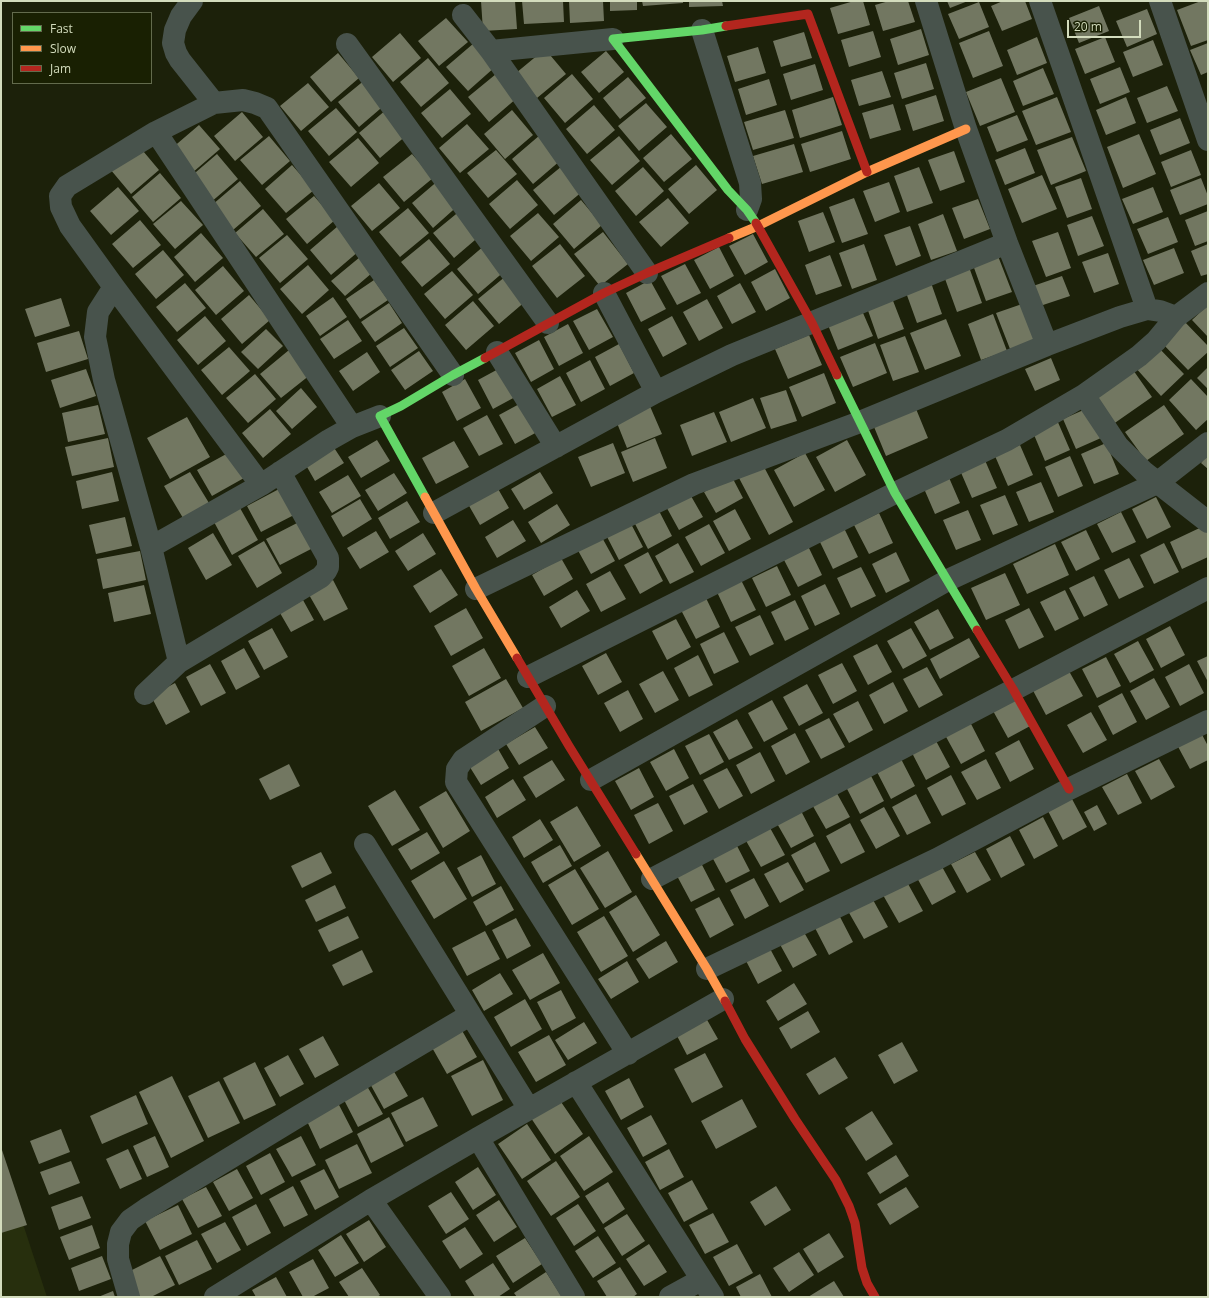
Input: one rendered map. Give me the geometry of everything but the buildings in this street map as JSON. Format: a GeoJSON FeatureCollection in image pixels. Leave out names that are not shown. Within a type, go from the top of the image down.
{"type":"FeatureCollection","features":[{"type":"Feature","properties":{"kind":"street"},"geometry":{"type":"LineString","coordinates":[[192,1],[181,16],[175,30],[173,43],[180,60],[214,103]]}},
{"type":"Feature","properties":{"kind":"street"},"geometry":{"type":"LineString","coordinates":[[926,1],[966,129],[1007,243],[1047,345]]}},
{"type":"Feature","properties":{"kind":"street"},"geometry":{"type":"LineString","coordinates":[[1040,1],[1147,309]]}},
{"type":"Feature","properties":{"kind":"street"},"geometry":{"type":"LineString","coordinates":[[1160,1],[1208,140]]}},
{"type":"Feature","properties":{"kind":"street"},"geometry":{"type":"LineString","coordinates":[[491,51],[702,30],[808,14],[867,172]]}},
{"type":"Feature","properties":{"kind":"street"},"geometry":{"type":"LineString","coordinates":[[464,15],[647,273]]}},
{"type":"Feature","properties":{"kind":"street"},"geometry":{"type":"LineString","coordinates":[[702,30],[750,183],[753,218]]}},
{"type":"Feature","properties":{"kind":"street"},"geometry":{"type":"LineString","coordinates":[[613,39],[728,190],[753,218],[812,323],[895,493],[1014,689],[1069,789]]}},
{"type":"Feature","properties":{"kind":"street"},"geometry":{"type":"LineString","coordinates":[[347,44],[548,323]]}},
{"type":"Feature","properties":{"kind":"street"},"geometry":{"type":"LineString","coordinates":[[261,485],[114,287],[70,226],[60,207],[60,196],[67,186],[156,132],[214,103],[243,100],[267,108],[453,375]]}},
{"type":"Feature","properties":{"kind":"street"},"geometry":{"type":"LineString","coordinates":[[151,547],[261,485],[352,427],[401,406],[453,375],[604,293],[647,273],[753,218],[867,172],[966,129]]}},
{"type":"Feature","properties":{"kind":"street"},"geometry":{"type":"LineString","coordinates":[[156,132],[352,427]]}},
{"type":"Feature","properties":{"kind":"street"},"geometry":{"type":"LineString","coordinates":[[434,513],[656,392],[732,355],[1007,243]]}},
{"type":"Feature","properties":{"kind":"street"},"geometry":{"type":"LineString","coordinates":[[114,287],[98,312],[95,337],[104,380],[151,547],[179,662]]}},
{"type":"Feature","properties":{"kind":"street"},"geometry":{"type":"LineString","coordinates":[[604,293],[656,392]]}},
{"type":"Feature","properties":{"kind":"street"},"geometry":{"type":"LineString","coordinates":[[528,677],[895,493],[1007,440],[1084,395],[1139,356],[1156,341],[1176,317],[1208,293]]}},
{"type":"Feature","properties":{"kind":"street"},"geometry":{"type":"LineString","coordinates":[[476,589],[694,484],[860,422],[1047,345],[1120,317],[1147,309],[1160,311],[1176,317]]}},
{"type":"Feature","properties":{"kind":"street"},"geometry":{"type":"LineString","coordinates":[[496,352],[556,447]]}},
{"type":"Feature","properties":{"kind":"street"},"geometry":{"type":"LineString","coordinates":[[1084,395],[1118,446],[1157,483],[1208,522]]}},
{"type":"Feature","properties":{"kind":"street"},"geometry":{"type":"LineString","coordinates":[[380,416],[476,589],[545,706],[707,969],[745,1039],[795,1120],[836,1180],[849,1206],[855,1223],[862,1268],[867,1283],[875,1297]]}},
{"type":"Feature","properties":{"kind":"street"},"geometry":{"type":"LineString","coordinates":[[591,780],[948,580],[1157,483],[1208,443]]}},
{"type":"Feature","properties":{"kind":"street"},"geometry":{"type":"LineString","coordinates":[[145,694],[179,662],[321,577],[326,572],[328,567],[328,558],[280,472]]}},
{"type":"Feature","properties":{"kind":"street"},"geometry":{"type":"LineString","coordinates":[[652,879],[1208,588]]}},
{"type":"Feature","properties":{"kind":"street"},"geometry":{"type":"LineString","coordinates":[[545,706],[463,760],[458,769],[456,782],[628,1054]]}},
{"type":"Feature","properties":{"kind":"street"},"geometry":{"type":"LineString","coordinates":[[707,969],[937,859],[1069,789],[1208,721]]}},
{"type":"Feature","properties":{"kind":"street"},"geometry":{"type":"LineString","coordinates":[[364,844],[529,1109]]}},
{"type":"Feature","properties":{"kind":"street"},"geometry":{"type":"LineString","coordinates":[[215,1297],[371,1200],[723,999]]}},
{"type":"Feature","properties":{"kind":"street"},"geometry":{"type":"LineString","coordinates":[[130,1297],[118,1259],[118,1244],[121,1232],[130,1220],[299,1116],[470,1015]]}},
{"type":"Feature","properties":{"kind":"street"},"geometry":{"type":"LineString","coordinates":[[576,1082],[707,1289],[670,1297]]}},
{"type":"Feature","properties":{"kind":"street"},"geometry":{"type":"LineString","coordinates":[[478,1138],[574,1297]]}},
{"type":"Feature","properties":{"kind":"street"},"geometry":{"type":"LineString","coordinates":[[371,1200],[437,1296]]}},
{"type":"Feature","properties":{"kind":"shaded area"},"geometry":{"type":"Polygon","coordinates":[[[1,1157],[47,1297],[1,1297],[1,1157]]]}},
{"type":"Feature","properties":{"kind":"traffic: fast"},"geometry":{"type":"LineString","coordinates":[[726,26],[702,30],[613,39],[728,190],[747,210],[756,223]]}},
{"type":"Feature","properties":{"kind":"traffic: fast"},"geometry":{"type":"LineString","coordinates":[[425,497],[380,416],[401,406],[485,358]]}},
{"type":"Feature","properties":{"kind":"traffic: fast"},"geometry":{"type":"LineString","coordinates":[[837,375],[895,493],[977,630]]}},
{"type":"Feature","properties":{"kind":"traffic: slow"},"geometry":{"type":"LineString","coordinates":[[729,238],[758,226],[867,172],[966,129]]}},
{"type":"Feature","properties":{"kind":"traffic: slow"},"geometry":{"type":"LineString","coordinates":[[425,497],[476,589],[517,658]]}},
{"type":"Feature","properties":{"kind":"traffic: slow"},"geometry":{"type":"LineString","coordinates":[[636,854],[725,1001]]}},
{"type":"Feature","properties":{"kind":"traffic: jam"},"geometry":{"type":"LineString","coordinates":[[726,26],[808,14],[867,172]]}},
{"type":"Feature","properties":{"kind":"traffic: jam"},"geometry":{"type":"LineString","coordinates":[[756,223],[812,323],[837,375]]}},
{"type":"Feature","properties":{"kind":"traffic: jam"},"geometry":{"type":"LineString","coordinates":[[485,358],[604,293],[729,238]]}},
{"type":"Feature","properties":{"kind":"traffic: jam"},"geometry":{"type":"LineString","coordinates":[[977,630],[1013,689],[1069,789]]}},
{"type":"Feature","properties":{"kind":"traffic: jam"},"geometry":{"type":"LineString","coordinates":[[517,658],[569,746],[636,854]]}},
{"type":"Feature","properties":{"kind":"traffic: jam"},"geometry":{"type":"LineString","coordinates":[[725,1001],[745,1039],[795,1119],[836,1180],[849,1206],[855,1223],[862,1268],[867,1283],[875,1297]]}}]}
